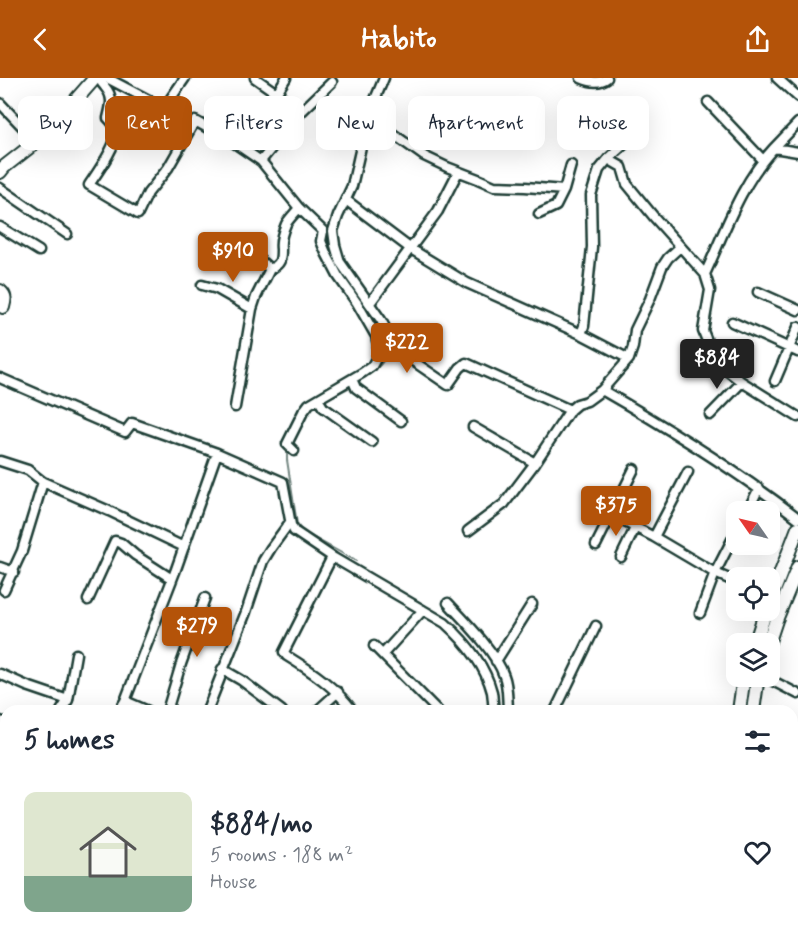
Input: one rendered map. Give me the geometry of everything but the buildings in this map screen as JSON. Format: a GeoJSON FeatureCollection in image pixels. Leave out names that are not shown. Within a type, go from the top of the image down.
{"type":"FeatureCollection","features":[{"type":"Feature","properties":{"kind":"main road"},"geometry":{"type":"LineString","coordinates":[[79,96],[94,78]]}},
{"type":"Feature","properties":{"kind":"main road"},"geometry":{"type":"LineString","coordinates":[[1,168],[26,150]]}},
{"type":"Feature","properties":{"kind":"main road"},"geometry":{"type":"LineString","coordinates":[[0,291],[4,294],[5,299],[3,307]]}},
{"type":"Feature","properties":{"kind":"main road"},"geometry":{"type":"LineString","coordinates":[[780,572],[798,528]]}},
{"type":"Feature","properties":{"kind":"main road"},"geometry":{"type":"LineString","coordinates":[[772,633],[798,567]]}},
{"type":"Feature","properties":{"kind":"main road"},"geometry":{"type":"LineString","coordinates":[[740,705],[742,687]]}},
{"type":"Feature","properties":{"kind":"main road"},"geometry":{"type":"LineString","coordinates":[[754,705],[756,687]]}},
{"type":"Feature","properties":{"kind":"street"},"geometry":{"type":"LineString","coordinates":[[100,78],[110,94],[112,103],[108,118],[116,130],[109,153],[89,185],[138,214],[148,193],[168,168],[195,121],[204,126]]}},
{"type":"Feature","properties":{"kind":"street"},"geometry":{"type":"LineString","coordinates":[[107,78],[164,108],[185,78]]}},
{"type":"Feature","properties":{"kind":"street"},"geometry":{"type":"LineString","coordinates":[[255,78],[281,96]]}},
{"type":"Feature","properties":{"kind":"street"},"geometry":{"type":"LineString","coordinates":[[275,96],[286,78]]}},
{"type":"Feature","properties":{"kind":"street"},"geometry":{"type":"LineString","coordinates":[[376,96],[384,78]]}},
{"type":"Feature","properties":{"kind":"street"},"geometry":{"type":"LineString","coordinates":[[580,78],[602,82],[608,78]]}},
{"type":"Feature","properties":{"kind":"street"},"geometry":{"type":"LineString","coordinates":[[777,78],[798,97]]}},
{"type":"Feature","properties":{"kind":"street"},"geometry":{"type":"LineString","coordinates":[[304,109],[332,82]]}},
{"type":"Feature","properties":{"kind":"street"},"geometry":{"type":"LineString","coordinates":[[708,102],[763,160]]}},
{"type":"Feature","properties":{"kind":"street"},"geometry":{"type":"LineString","coordinates":[[0,103],[18,122]]}},
{"type":"Feature","properties":{"kind":"street"},"geometry":{"type":"LineString","coordinates":[[705,274],[741,195],[763,160],[798,123]]}},
{"type":"Feature","properties":{"kind":"street"},"geometry":{"type":"LineString","coordinates":[[396,136],[424,156],[494,186],[564,190]]}},
{"type":"Feature","properties":{"kind":"street"},"geometry":{"type":"LineString","coordinates":[[774,148],[798,152]]}},
{"type":"Feature","properties":{"kind":"street"},"geometry":{"type":"LineString","coordinates":[[245,150],[261,161],[298,208],[323,231],[321,241],[338,276],[376,336],[384,343],[448,385],[466,363],[570,410]]}},
{"type":"Feature","properties":{"kind":"street"},"geometry":{"type":"LineString","coordinates":[[261,161],[270,150]]}},
{"type":"Feature","properties":{"kind":"street"},"geometry":{"type":"LineString","coordinates":[[291,447],[303,412],[309,404],[372,366],[389,334],[340,262],[334,245],[333,231],[352,186],[360,150]]}},
{"type":"Feature","properties":{"kind":"street"},"geometry":{"type":"LineString","coordinates":[[581,334],[584,326],[592,247],[591,195],[599,171],[618,150]]}},
{"type":"Feature","properties":{"kind":"street"},"geometry":{"type":"LineString","coordinates":[[608,159],[622,167],[627,184],[705,274],[710,290],[703,331],[713,356],[721,366],[742,382],[798,417]]}},
{"type":"Feature","properties":{"kind":"street"},"geometry":{"type":"LineString","coordinates":[[539,214],[556,206],[564,190],[571,165]]}},
{"type":"Feature","properties":{"kind":"street"},"geometry":{"type":"LineString","coordinates":[[370,303],[438,211],[458,172]]}},
{"type":"Feature","properties":{"kind":"street"},"geometry":{"type":"LineString","coordinates":[[0,188],[67,234]]}},
{"type":"Feature","properties":{"kind":"street"},"geometry":{"type":"LineString","coordinates":[[346,200],[411,249],[466,283],[581,334],[629,359]]}},
{"type":"Feature","properties":{"kind":"street"},"geometry":{"type":"LineString","coordinates":[[235,407],[252,309],[270,269],[280,261],[282,256],[280,249],[286,225],[298,208]]}},
{"type":"Feature","properties":{"kind":"street"},"geometry":{"type":"LineString","coordinates":[[0,227],[39,251]]}},
{"type":"Feature","properties":{"kind":"street"},"geometry":{"type":"LineString","coordinates":[[237,240],[270,269]]}},
{"type":"Feature","properties":{"kind":"street"},"geometry":{"type":"LineString","coordinates":[[468,531],[504,504],[535,463],[570,410],[602,390],[629,359],[635,330],[651,299],[662,267],[680,247]]}},
{"type":"Feature","properties":{"kind":"street"},"geometry":{"type":"LineString","coordinates":[[202,285],[217,289],[252,309]]}},
{"type":"Feature","properties":{"kind":"street"},"geometry":{"type":"LineString","coordinates":[[758,292],[798,310]]}},
{"type":"Feature","properties":{"kind":"street"},"geometry":{"type":"LineString","coordinates":[[732,322],[798,352]]}},
{"type":"Feature","properties":{"kind":"street"},"geometry":{"type":"LineString","coordinates":[[775,381],[798,327]]}},
{"type":"Feature","properties":{"kind":"street"},"geometry":{"type":"LineString","coordinates":[[0,378],[125,432],[132,423],[216,453],[283,482],[290,522],[294,531],[332,557],[445,623],[457,633],[482,669],[492,692],[494,705]]}},
{"type":"Feature","properties":{"kind":"street"},"geometry":{"type":"LineString","coordinates":[[352,379],[356,388],[400,421]]}},
{"type":"Feature","properties":{"kind":"street"},"geometry":{"type":"LineString","coordinates":[[710,415],[742,382]]}},
{"type":"Feature","properties":{"kind":"street"},"geometry":{"type":"LineString","coordinates":[[602,390],[697,447],[759,488],[798,518]]}},
{"type":"Feature","properties":{"kind":"street"},"geometry":{"type":"LineString","coordinates":[[318,399],[323,407],[372,442]]}},
{"type":"Feature","properties":{"kind":"street"},"geometry":{"type":"LineString","coordinates":[[473,427],[535,463]]}},
{"type":"Feature","properties":{"kind":"street"},"geometry":{"type":"LineString","coordinates":[[123,705],[184,547],[216,453]]}},
{"type":"Feature","properties":{"kind":"street"},"geometry":{"type":"LineString","coordinates":[[0,461],[28,470],[43,482],[184,547]]}},
{"type":"Feature","properties":{"kind":"street"},"geometry":{"type":"LineString","coordinates":[[596,545],[634,469]]}},
{"type":"Feature","properties":{"kind":"street"},"geometry":{"type":"LineString","coordinates":[[654,537],[688,472]]}},
{"type":"Feature","properties":{"kind":"street"},"geometry":{"type":"LineString","coordinates":[[4,590],[22,551],[43,482]]}},
{"type":"Feature","properties":{"kind":"street"},"geometry":{"type":"LineString","coordinates":[[752,501],[759,488]]}},
{"type":"Feature","properties":{"kind":"street"},"geometry":{"type":"LineString","coordinates":[[611,515],[726,578]]}},
{"type":"Feature","properties":{"kind":"street"},"geometry":{"type":"LineString","coordinates":[[209,705],[246,612],[263,561],[290,522]]}},
{"type":"Feature","properties":{"kind":"street"},"geometry":{"type":"LineString","coordinates":[[621,557],[635,528]]}},
{"type":"Feature","properties":{"kind":"street"},"geometry":{"type":"LineString","coordinates":[[88,600],[115,541],[172,579]]}},
{"type":"Feature","properties":{"kind":"street"},"geometry":{"type":"LineString","coordinates":[[700,613],[726,552]]}},
{"type":"Feature","properties":{"kind":"street"},"geometry":{"type":"LineString","coordinates":[[332,557],[284,652],[317,674],[338,692],[348,705]]}},
{"type":"Feature","properties":{"kind":"street"},"geometry":{"type":"LineString","coordinates":[[0,567],[14,572]]}},
{"type":"Feature","properties":{"kind":"street"},"geometry":{"type":"LineString","coordinates":[[169,705],[205,598]]}},
{"type":"Feature","properties":{"kind":"street"},"geometry":{"type":"LineString","coordinates":[[448,603],[476,632],[496,661],[505,676],[510,705]]}},
{"type":"Feature","properties":{"kind":"street"},"geometry":{"type":"LineString","coordinates":[[496,661],[532,604]]}},
{"type":"Feature","properties":{"kind":"street"},"geometry":{"type":"LineString","coordinates":[[383,654],[423,610]]}},
{"type":"Feature","properties":{"kind":"street"},"geometry":{"type":"LineString","coordinates":[[558,705],[596,626]]}},
{"type":"Feature","properties":{"kind":"street"},"geometry":{"type":"LineString","coordinates":[[374,646],[432,705]]}},
{"type":"Feature","properties":{"kind":"street"},"geometry":{"type":"LineString","coordinates":[[65,705],[68,700],[76,654]]}},
{"type":"Feature","properties":{"kind":"street"},"geometry":{"type":"LineString","coordinates":[[222,669],[274,705]]}},
{"type":"Feature","properties":{"kind":"street"},"geometry":{"type":"LineString","coordinates":[[0,674],[68,700]]}},
{"type":"Feature","properties":{"kind":"street"},"geometry":{"type":"LineString","coordinates":[[780,685],[798,694]]}},
{"type":"Feature","properties":{"kind":"street"},"geometry":{"type":"LineString","coordinates":[[324,705],[338,692]]}},
{"type":"Feature","properties":{"kind":"street"},"geometry":{"type":"LineString","coordinates":[[125,701],[134,705]]}},
{"type":"Feature","properties":{"kind":"waterway"},"geometry":{"type":"LineString","coordinates":[[330,241],[336,263],[357,293]]}},
{"type":"Feature","properties":{"kind":"waterway"},"geometry":{"type":"LineString","coordinates":[[356,383],[381,364],[389,346]]}},
{"type":"Feature","properties":{"kind":"waterway"},"geometry":{"type":"LineString","coordinates":[[325,400],[352,386]]}},
{"type":"Feature","properties":{"kind":"waterway"},"geometry":{"type":"LineString","coordinates":[[287,448],[297,524],[302,531],[356,561]]}}]}
